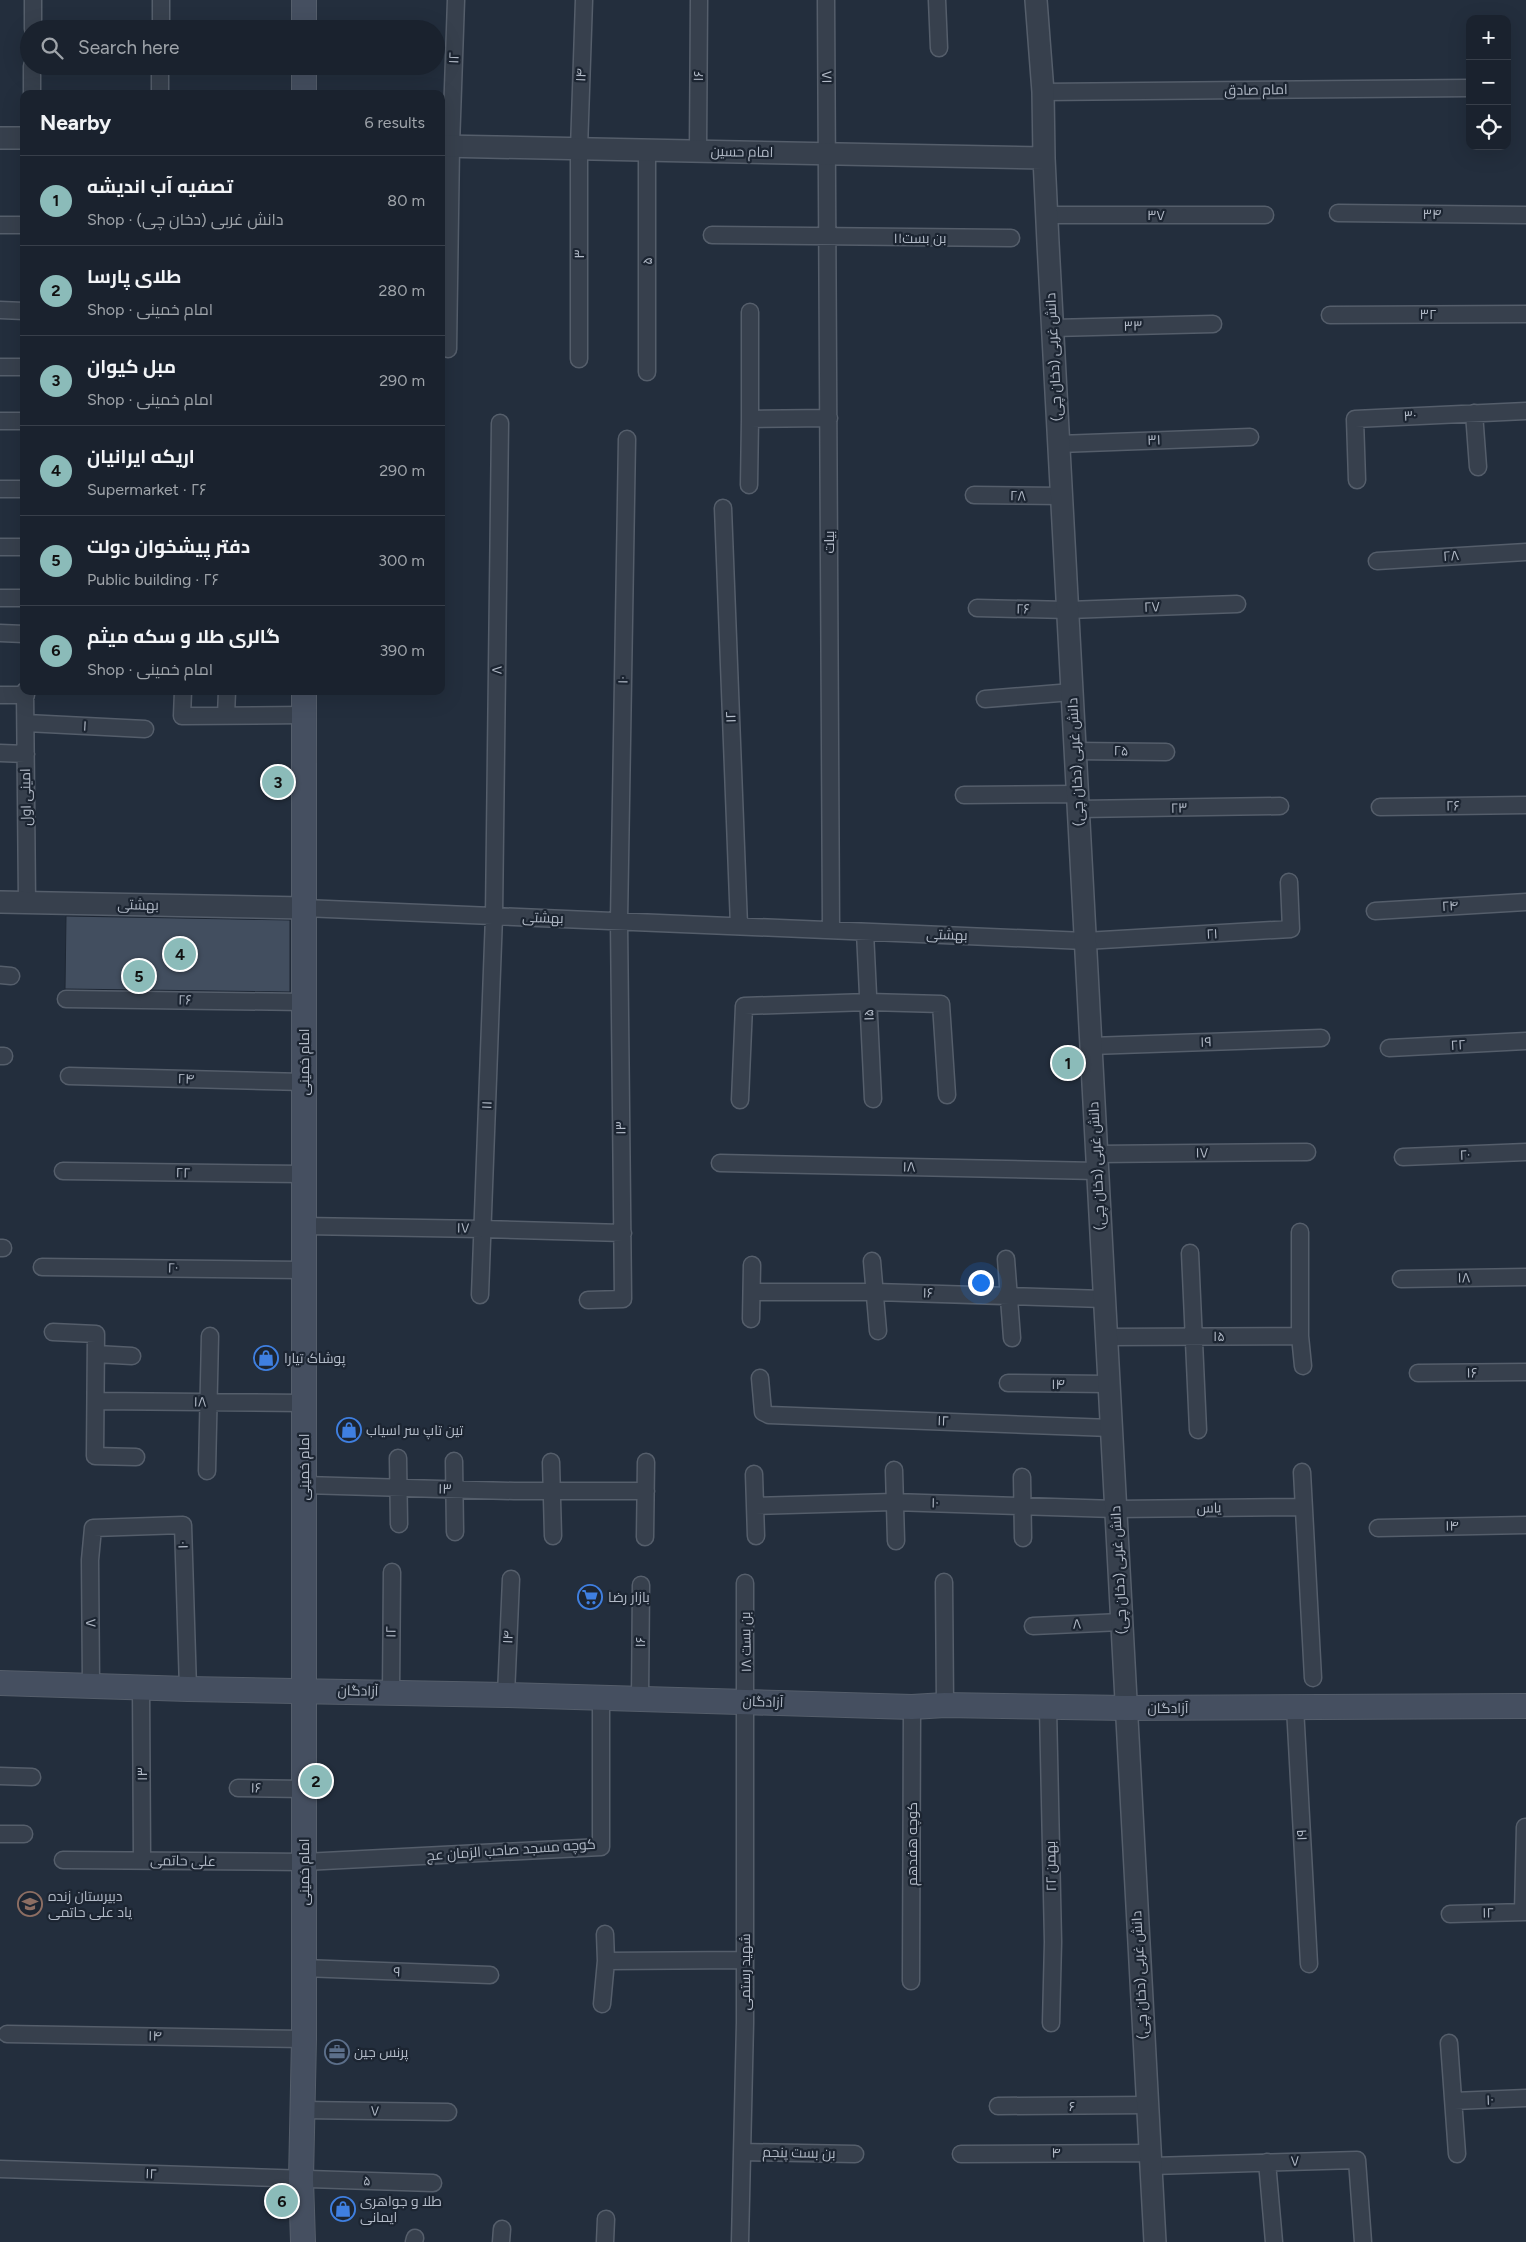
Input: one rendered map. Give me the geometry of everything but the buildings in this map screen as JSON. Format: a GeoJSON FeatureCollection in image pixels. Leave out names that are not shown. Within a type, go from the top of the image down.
{"type":"FeatureCollection","features":[{"type":"Feature","properties":{"kind":"main road"},"geometry":{"type":"LineString","coordinates":[[304,0],[304,20]]}},
{"type":"Feature","properties":{"kind":"main road"},"geometry":{"type":"LineString","coordinates":[[304,75],[304,90]]}},
{"type":"Feature","properties":{"kind":"main road","name":"امام خمینی"},"geometry":{"type":"LineString","coordinates":[[303,2242],[301,2179],[304,2039],[304,695]]}},
{"type":"Feature","properties":{"kind":"main road","name":"آزادگان"},"geometry":{"type":"LineString","coordinates":[[0,1683],[912,1707],[946,1705],[1048,1708],[1526,1706]]}},
{"type":"Feature","properties":{"kind":"street"},"geometry":{"type":"LineString","coordinates":[[33,0],[33,20]]}},
{"type":"Feature","properties":{"kind":"street"},"geometry":{"type":"LineString","coordinates":[[160,0],[160,20]]}},
{"type":"Feature","properties":{"kind":"street","name":"۱۲"},"geometry":{"type":"LineString","coordinates":[[448,349],[446,146],[456,0]]}},
{"type":"Feature","properties":{"kind":"street","name":"۱۴"},"geometry":{"type":"LineString","coordinates":[[579,149],[584,0]]}},
{"type":"Feature","properties":{"kind":"street","name":"۱۶"},"geometry":{"type":"LineString","coordinates":[[698,151],[699,0]]}},
{"type":"Feature","properties":{"kind":"street","name":"۱۸"},"geometry":{"type":"LineString","coordinates":[[826,0],[828,154]]}},
{"type":"Feature","properties":{"kind":"street"},"geometry":{"type":"LineString","coordinates":[[937,0],[939,48]]}},
{"type":"Feature","properties":{"kind":"street","name":"دانش غربی (دخان چی)"},"geometry":{"type":"LineString","coordinates":[[1036,0],[1043,92],[1044,158],[1155,2242]]}},
{"type":"Feature","properties":{"kind":"street"},"geometry":{"type":"LineString","coordinates":[[32,75],[32,90]]}},
{"type":"Feature","properties":{"kind":"street"},"geometry":{"type":"LineString","coordinates":[[160,75],[160,90]]}},
{"type":"Feature","properties":{"kind":"street","name":"امام صادق"},"geometry":{"type":"LineString","coordinates":[[1043,92],[1466,88]]}},
{"type":"Feature","properties":{"kind":"street"},"geometry":{"type":"LineString","coordinates":[[0,138],[20,138]]}},
{"type":"Feature","properties":{"kind":"street","name":"امام حسین"},"geometry":{"type":"LineString","coordinates":[[446,146],[1044,158]]}},
{"type":"Feature","properties":{"kind":"street","name":"۳"},"geometry":{"type":"LineString","coordinates":[[579,149],[579,359]]}},
{"type":"Feature","properties":{"kind":"street","name":"۵"},"geometry":{"type":"LineString","coordinates":[[647,150],[647,372]]}},
{"type":"Feature","properties":{"kind":"street","name":"بیات"},"geometry":{"type":"LineString","coordinates":[[828,154],[831,930]]}},
{"type":"Feature","properties":{"kind":"street","name":"۳۴"},"geometry":{"type":"LineString","coordinates":[[1338,213],[1526,215]]}},
{"type":"Feature","properties":{"kind":"street","name":"۳۷"},"geometry":{"type":"LineString","coordinates":[[1047,215],[1265,215]]}},
{"type":"Feature","properties":{"kind":"street"},"geometry":{"type":"LineString","coordinates":[[0,224],[20,225]]}},
{"type":"Feature","properties":{"kind":"street","name":"بن بست۱۱"},"geometry":{"type":"LineString","coordinates":[[712,236],[1012,238]]}},
{"type":"Feature","properties":{"kind":"street"},"geometry":{"type":"LineString","coordinates":[[0,310],[20,311]]}},
{"type":"Feature","properties":{"kind":"street"},"geometry":{"type":"LineString","coordinates":[[749,485],[750,312]]}},
{"type":"Feature","properties":{"kind":"street","name":"۳۲"},"geometry":{"type":"LineString","coordinates":[[1330,315],[1526,314]]}},
{"type":"Feature","properties":{"kind":"street","name":"۳۳"},"geometry":{"type":"LineString","coordinates":[[1053,328],[1213,324]]}},
{"type":"Feature","properties":{"kind":"street"},"geometry":{"type":"LineString","coordinates":[[0,367],[20,367]]}},
{"type":"Feature","properties":{"kind":"street","name":"۳۰"},"geometry":{"type":"LineString","coordinates":[[1357,480],[1356,419],[1526,411]]}},
{"type":"Feature","properties":{"kind":"street"},"geometry":{"type":"LineString","coordinates":[[1474,413],[1478,467]]}},
{"type":"Feature","properties":{"kind":"street"},"geometry":{"type":"LineString","coordinates":[[750,419],[829,418]]}},
{"type":"Feature","properties":{"kind":"street"},"geometry":{"type":"LineString","coordinates":[[0,421],[20,421]]}},
{"type":"Feature","properties":{"kind":"street","name":"۸"},"geometry":{"type":"LineString","coordinates":[[494,916],[500,423]]}},
{"type":"Feature","properties":{"kind":"street","name":"۳۱"},"geometry":{"type":"LineString","coordinates":[[1059,444],[1250,437]]}},
{"type":"Feature","properties":{"kind":"street","name":"۱۰"},"geometry":{"type":"LineString","coordinates":[[619,921],[627,439]]}},
{"type":"Feature","properties":{"kind":"street"},"geometry":{"type":"LineString","coordinates":[[0,489],[20,488]]}},
{"type":"Feature","properties":{"kind":"street","name":"۲۸"},"geometry":{"type":"LineString","coordinates":[[974,495],[1062,496]]}},
{"type":"Feature","properties":{"kind":"street","name":"۱۲"},"geometry":{"type":"LineString","coordinates":[[723,508],[738,926]]}},
{"type":"Feature","properties":{"kind":"street"},"geometry":{"type":"LineString","coordinates":[[0,547],[20,548]]}},
{"type":"Feature","properties":{"kind":"street","name":"۲۸"},"geometry":{"type":"LineString","coordinates":[[1377,561],[1526,552]]}},
{"type":"Feature","properties":{"kind":"street"},"geometry":{"type":"LineString","coordinates":[[0,598],[20,598]]}},
{"type":"Feature","properties":{"kind":"street","name":"۲۷"},"geometry":{"type":"LineString","coordinates":[[1068,610],[1236,604]]}},
{"type":"Feature","properties":{"kind":"street","name":"۲۶"},"geometry":{"type":"LineString","coordinates":[[977,608],[1068,610]]}},
{"type":"Feature","properties":{"kind":"street"},"geometry":{"type":"LineString","coordinates":[[0,633],[20,634]]}},
{"type":"Feature","properties":{"kind":"street"},"geometry":{"type":"LineString","coordinates":[[985,699],[1072,692]]}},
{"type":"Feature","properties":{"kind":"street"},"geometry":{"type":"LineString","coordinates":[[0,695],[20,693]]}},
{"type":"Feature","properties":{"kind":"street","name":"امینی اول"},"geometry":{"type":"LineString","coordinates":[[26,695],[27,902]]}},
{"type":"Feature","properties":{"kind":"street"},"geometry":{"type":"LineString","coordinates":[[183,695],[182,716],[304,715]]}},
{"type":"Feature","properties":{"kind":"street"},"geometry":{"type":"LineString","coordinates":[[226,715],[227,695]]}},
{"type":"Feature","properties":{"kind":"street","name":"۱"},"geometry":{"type":"LineString","coordinates":[[26,723],[145,729]]}},
{"type":"Feature","properties":{"kind":"street","name":"۲۵"},"geometry":{"type":"LineString","coordinates":[[1075,751],[1166,752]]}},
{"type":"Feature","properties":{"kind":"street"},"geometry":{"type":"LineString","coordinates":[[0,753],[26,754]]}},
{"type":"Feature","properties":{"kind":"street","name":"۲۳"},"geometry":{"type":"LineString","coordinates":[[964,795],[1078,802],[1280,806]]}},
{"type":"Feature","properties":{"kind":"street","name":"۲۶"},"geometry":{"type":"LineString","coordinates":[[1380,807],[1526,805]]}},
{"type":"Feature","properties":{"kind":"street","name":"۲۱"},"geometry":{"type":"LineString","coordinates":[[1085,941],[1291,929],[1289,882]]}},
{"type":"Feature","properties":{"kind":"street","name":"بهشتی"},"geometry":{"type":"LineString","coordinates":[[0,902],[304,908],[1085,941]]}},
{"type":"Feature","properties":{"kind":"street","name":"۲۴"},"geometry":{"type":"LineString","coordinates":[[1375,911],[1526,902]]}},
{"type":"Feature","properties":{"kind":"street","name":"۱۱"},"geometry":{"type":"LineString","coordinates":[[480,1295],[494,916]]}},
{"type":"Feature","properties":{"kind":"street","name":"۱۳"},"geometry":{"type":"LineString","coordinates":[[588,1300],[623,1299],[619,921]]}},
{"type":"Feature","properties":{"kind":"street","name":"۱۵"},"geometry":{"type":"LineString","coordinates":[[865,932],[873,1099]]}},
{"type":"Feature","properties":{"kind":"street","name":"۲۶"},"geometry":{"type":"LineString","coordinates":[[66,999],[304,1002]]}},
{"type":"Feature","properties":{"kind":"street"},"geometry":{"type":"LineString","coordinates":[[740,1100],[744,1006],[869,1002],[941,1004],[947,1096]]}},
{"type":"Feature","properties":{"kind":"street","name":"۱۹"},"geometry":{"type":"LineString","coordinates":[[1091,1046],[1321,1038]]}},
{"type":"Feature","properties":{"kind":"street","name":"۲۲"},"geometry":{"type":"LineString","coordinates":[[1389,1048],[1526,1042]]}},
{"type":"Feature","properties":{"kind":"street","name":"۲۴"},"geometry":{"type":"LineString","coordinates":[[69,1076],[304,1082]]}},
{"type":"Feature","properties":{"kind":"street","name":"۱۷"},"geometry":{"type":"LineString","coordinates":[[1097,1163],[1307,1152]]}},
{"type":"Feature","properties":{"kind":"street","name":"۲۰"},"geometry":{"type":"LineString","coordinates":[[1403,1157],[1526,1152]]}},
{"type":"Feature","properties":{"kind":"street","name":"۱۸"},"geometry":{"type":"LineString","coordinates":[[720,1163],[1097,1163]]}},
{"type":"Feature","properties":{"kind":"street","name":"۲۲"},"geometry":{"type":"LineString","coordinates":[[63,1171],[304,1174]]}},
{"type":"Feature","properties":{"kind":"street","name":"۱۷"},"geometry":{"type":"LineString","coordinates":[[304,1226],[623,1233]]}},
{"type":"Feature","properties":{"kind":"street"},"geometry":{"type":"LineString","coordinates":[[1300,1232],[1300,1336],[1303,1366]]}},
{"type":"Feature","properties":{"kind":"street"},"geometry":{"type":"LineString","coordinates":[[1190,1253],[1198,1430]]}},
{"type":"Feature","properties":{"kind":"street"},"geometry":{"type":"LineString","coordinates":[[1006,1259],[1012,1338]]}},
{"type":"Feature","properties":{"kind":"street"},"geometry":{"type":"LineString","coordinates":[[872,1261],[878,1331]]}},
{"type":"Feature","properties":{"kind":"street"},"geometry":{"type":"LineString","coordinates":[[751,1319],[752,1265]]}},
{"type":"Feature","properties":{"kind":"street","name":"۲۰"},"geometry":{"type":"LineString","coordinates":[[42,1267],[303,1270]]}},
{"type":"Feature","properties":{"kind":"street","name":"۱۸"},"geometry":{"type":"LineString","coordinates":[[1401,1279],[1526,1277]]}},
{"type":"Feature","properties":{"kind":"street","name":"۱۶"},"geometry":{"type":"LineString","coordinates":[[752,1292],[875,1292],[1104,1299]]}},
{"type":"Feature","properties":{"kind":"street"},"geometry":{"type":"LineString","coordinates":[[54,1332],[96,1334],[95,1456],[136,1457]]}},
{"type":"Feature","properties":{"kind":"street"},"geometry":{"type":"LineString","coordinates":[[207,1470],[210,1336]]}},
{"type":"Feature","properties":{"kind":"street","name":"۱۵"},"geometry":{"type":"LineString","coordinates":[[1106,1337],[1300,1336]]}},
{"type":"Feature","properties":{"kind":"street"},"geometry":{"type":"LineString","coordinates":[[96,1354],[132,1356]]}},
{"type":"Feature","properties":{"kind":"street","name":"۱۶"},"geometry":{"type":"LineString","coordinates":[[1418,1373],[1526,1372]]}},
{"type":"Feature","properties":{"kind":"street","name":"۱۲"},"geometry":{"type":"LineString","coordinates":[[760,1378],[763,1412],[768,1415],[1111,1428]]}},
{"type":"Feature","properties":{"kind":"street","name":"۱۴"},"geometry":{"type":"LineString","coordinates":[[1008,1383],[1108,1384]]}},
{"type":"Feature","properties":{"kind":"street","name":"۱۸"},"geometry":{"type":"LineString","coordinates":[[96,1401],[304,1403]]}},
{"type":"Feature","properties":{"kind":"street"},"geometry":{"type":"LineString","coordinates":[[398,1458],[398,1524]]}},
{"type":"Feature","properties":{"kind":"street"},"geometry":{"type":"LineString","coordinates":[[454,1461],[455,1532]]}},
{"type":"Feature","properties":{"kind":"street"},"geometry":{"type":"LineString","coordinates":[[551,1462],[553,1536]]}},
{"type":"Feature","properties":{"kind":"street"},"geometry":{"type":"LineString","coordinates":[[645,1537],[646,1462]]}},
{"type":"Feature","properties":{"kind":"street"},"geometry":{"type":"LineString","coordinates":[[894,1470],[893,1502],[896,1542]]}},
{"type":"Feature","properties":{"kind":"street"},"geometry":{"type":"LineString","coordinates":[[1302,1472],[1313,1678]]}},
{"type":"Feature","properties":{"kind":"street"},"geometry":{"type":"LineString","coordinates":[[754,1474],[756,1536]]}},
{"type":"Feature","properties":{"kind":"street"},"geometry":{"type":"LineString","coordinates":[[1022,1477],[1023,1538]]}},
{"type":"Feature","properties":{"kind":"street","name":"۱۳"},"geometry":{"type":"LineString","coordinates":[[304,1486],[646,1491]]}},
{"type":"Feature","properties":{"kind":"street","name":"۱۰"},"geometry":{"type":"LineString","coordinates":[[755,1506],[893,1502],[1115,1509]]}},
{"type":"Feature","properties":{"kind":"street","name":"یاس"},"geometry":{"type":"LineString","coordinates":[[1115,1509],[1303,1507]]}},
{"type":"Feature","properties":{"kind":"street","name":"۱۰"},"geometry":{"type":"LineString","coordinates":[[90,1560],[93,1528],[183,1525],[188,1689]]}},
{"type":"Feature","properties":{"kind":"street","name":"۱۴"},"geometry":{"type":"LineString","coordinates":[[1378,1528],[1526,1525]]}},
{"type":"Feature","properties":{"kind":"street","name":"۸"},"geometry":{"type":"LineString","coordinates":[[90,1560],[91,1685]]}},
{"type":"Feature","properties":{"kind":"street","name":"۱۲"},"geometry":{"type":"LineString","coordinates":[[391,1692],[392,1572]]}},
{"type":"Feature","properties":{"kind":"street","name":"۱۴"},"geometry":{"type":"LineString","coordinates":[[506,1695],[510,1580]]}},
{"type":"Feature","properties":{"kind":"street","name":"بن بست ۱۸"},"geometry":{"type":"LineString","coordinates":[[745,1582],[747,1702]]}},
{"type":"Feature","properties":{"kind":"street"},"geometry":{"type":"LineString","coordinates":[[944,1582],[946,1705]]}},
{"type":"Feature","properties":{"kind":"street","name":"۱۶"},"geometry":{"type":"LineString","coordinates":[[640,1584],[640,1699]]}},
{"type":"Feature","properties":{"kind":"street","name":"۸"},"geometry":{"type":"LineString","coordinates":[[1033,1626],[1121,1622]]}},
{"type":"Feature","properties":{"kind":"street","name":"۱۳"},"geometry":{"type":"LineString","coordinates":[[141,1687],[142,1860]]}},
{"type":"Feature","properties":{"kind":"street","name":"کوچه مسجد صاحب الزمان عج"},"geometry":{"type":"LineString","coordinates":[[304,1862],[601,1847],[601,1698]]}},
{"type":"Feature","properties":{"kind":"street","name":"شهید رستمی"},"geometry":{"type":"LineString","coordinates":[[740,2242],[746,2023],[747,1702]]}},
{"type":"Feature","properties":{"kind":"street","name":"کوچه هفدهم"},"geometry":{"type":"LineString","coordinates":[[911,1981],[912,1707]]}},
{"type":"Feature","properties":{"kind":"street","name":"۱۹"},"geometry":{"type":"LineString","coordinates":[[1295,1707],[1309,1964]]}},
{"type":"Feature","properties":{"kind":"street","name":"۲۲ بهمن"},"geometry":{"type":"LineString","coordinates":[[1048,1708],[1053,1942],[1051,2024]]}},
{"type":"Feature","properties":{"kind":"street"},"geometry":{"type":"LineString","coordinates":[[0,1776],[32,1776]]}},
{"type":"Feature","properties":{"kind":"street","name":"۱۶"},"geometry":{"type":"LineString","coordinates":[[238,1788],[304,1789]]}},
{"type":"Feature","properties":{"kind":"street"},"geometry":{"type":"LineString","coordinates":[[1524,1912],[1525,1827]]}},
{"type":"Feature","properties":{"kind":"street"},"geometry":{"type":"LineString","coordinates":[[0,1834],[24,1834]]}},
{"type":"Feature","properties":{"kind":"street","name":"علی حاتمی"},"geometry":{"type":"LineString","coordinates":[[63,1860],[304,1862]]}},
{"type":"Feature","properties":{"kind":"street","name":"۱۲"},"geometry":{"type":"LineString","coordinates":[[1450,1914],[1524,1912]]}},
{"type":"Feature","properties":{"kind":"street"},"geometry":{"type":"LineString","coordinates":[[602,2004],[606,1961],[605,1934]]}},
{"type":"Feature","properties":{"kind":"street"},"geometry":{"type":"LineString","coordinates":[[606,1961],[745,1960]]}},
{"type":"Feature","properties":{"kind":"street","name":"۹"},"geometry":{"type":"LineString","coordinates":[[303,1968],[490,1975]]}},
{"type":"Feature","properties":{"kind":"street","name":"۱۴"},"geometry":{"type":"LineString","coordinates":[[7,2034],[304,2039]]}},
{"type":"Feature","properties":{"kind":"street"},"geometry":{"type":"LineString","coordinates":[[1449,2043],[1457,2154]]}},
{"type":"Feature","properties":{"kind":"street","name":"۱۰"},"geometry":{"type":"LineString","coordinates":[[1454,2101],[1526,2098]]}},
{"type":"Feature","properties":{"kind":"street","name":"۶"},"geometry":{"type":"LineString","coordinates":[[998,2106],[1147,2105]]}},
{"type":"Feature","properties":{"kind":"street","name":"۷"},"geometry":{"type":"LineString","coordinates":[[302,2110],[448,2112]]}},
{"type":"Feature","properties":{"kind":"street","name":"بن بست پنجم"},"geometry":{"type":"LineString","coordinates":[[742,2152],[855,2154]]}},
{"type":"Feature","properties":{"kind":"street","name":"۴"},"geometry":{"type":"LineString","coordinates":[[961,2154],[1151,2159]]}},
{"type":"Feature","properties":{"kind":"street","name":"۷"},"geometry":{"type":"LineString","coordinates":[[1151,2159],[1267,2162],[1357,2160],[1363,2242]]}},
{"type":"Feature","properties":{"kind":"street"},"geometry":{"type":"LineString","coordinates":[[1267,2162],[1274,2242]]}},
{"type":"Feature","properties":{"kind":"street","name":"۱۲"},"geometry":{"type":"LineString","coordinates":[[0,2169],[301,2179]]}},
{"type":"Feature","properties":{"kind":"street","name":"۵"},"geometry":{"type":"LineString","coordinates":[[301,2179],[433,2183]]}},
{"type":"Feature","properties":{"kind":"street"},"geometry":{"type":"LineString","coordinates":[[605,2242],[606,2219]]}},
{"type":"Feature","properties":{"kind":"place","name":"مبل کیوان"},"geometry":{"type":"Point","coordinates":[278,782]}},
{"type":"Feature","properties":{"kind":"place","name":"اریکه ایرانیان"},"geometry":{"type":"Point","coordinates":[180,954]}},
{"type":"Feature","properties":{"kind":"place","name":"دفتر پیشخوان دولت"},"geometry":{"type":"Point","coordinates":[139,976]}},
{"type":"Feature","properties":{"kind":"place","name":"تصفیه آب اندیشه"},"geometry":{"type":"Point","coordinates":[1068,1063]}},
{"type":"Feature","properties":{"kind":"place","name":"پوشاک تیارا"},"geometry":{"type":"Point","coordinates":[266,1358]}},
{"type":"Feature","properties":{"kind":"place","name":"تین تاپ سر اسیاب"},"geometry":{"type":"Point","coordinates":[349,1430]}},
{"type":"Feature","properties":{"kind":"place","name":"بازار رضا"},"geometry":{"type":"Point","coordinates":[590,1597]}},
{"type":"Feature","properties":{"kind":"place","name":"طلای پارسا"},"geometry":{"type":"Point","coordinates":[316,1781]}},
{"type":"Feature","properties":{"kind":"place","name":"دبیرستان زنده یاد علی حاتمی"},"geometry":{"type":"Point","coordinates":[30,1904]}},
{"type":"Feature","properties":{"kind":"place","name":"پرنس جین"},"geometry":{"type":"Point","coordinates":[337,2052]}},
{"type":"Feature","properties":{"kind":"place","name":"گالری طلا و سکه میثم"},"geometry":{"type":"Point","coordinates":[282,2201]}},
{"type":"Feature","properties":{"kind":"place","name":"طلا و جواهری ایمانی"},"geometry":{"type":"Point","coordinates":[343,2209]}}]}
